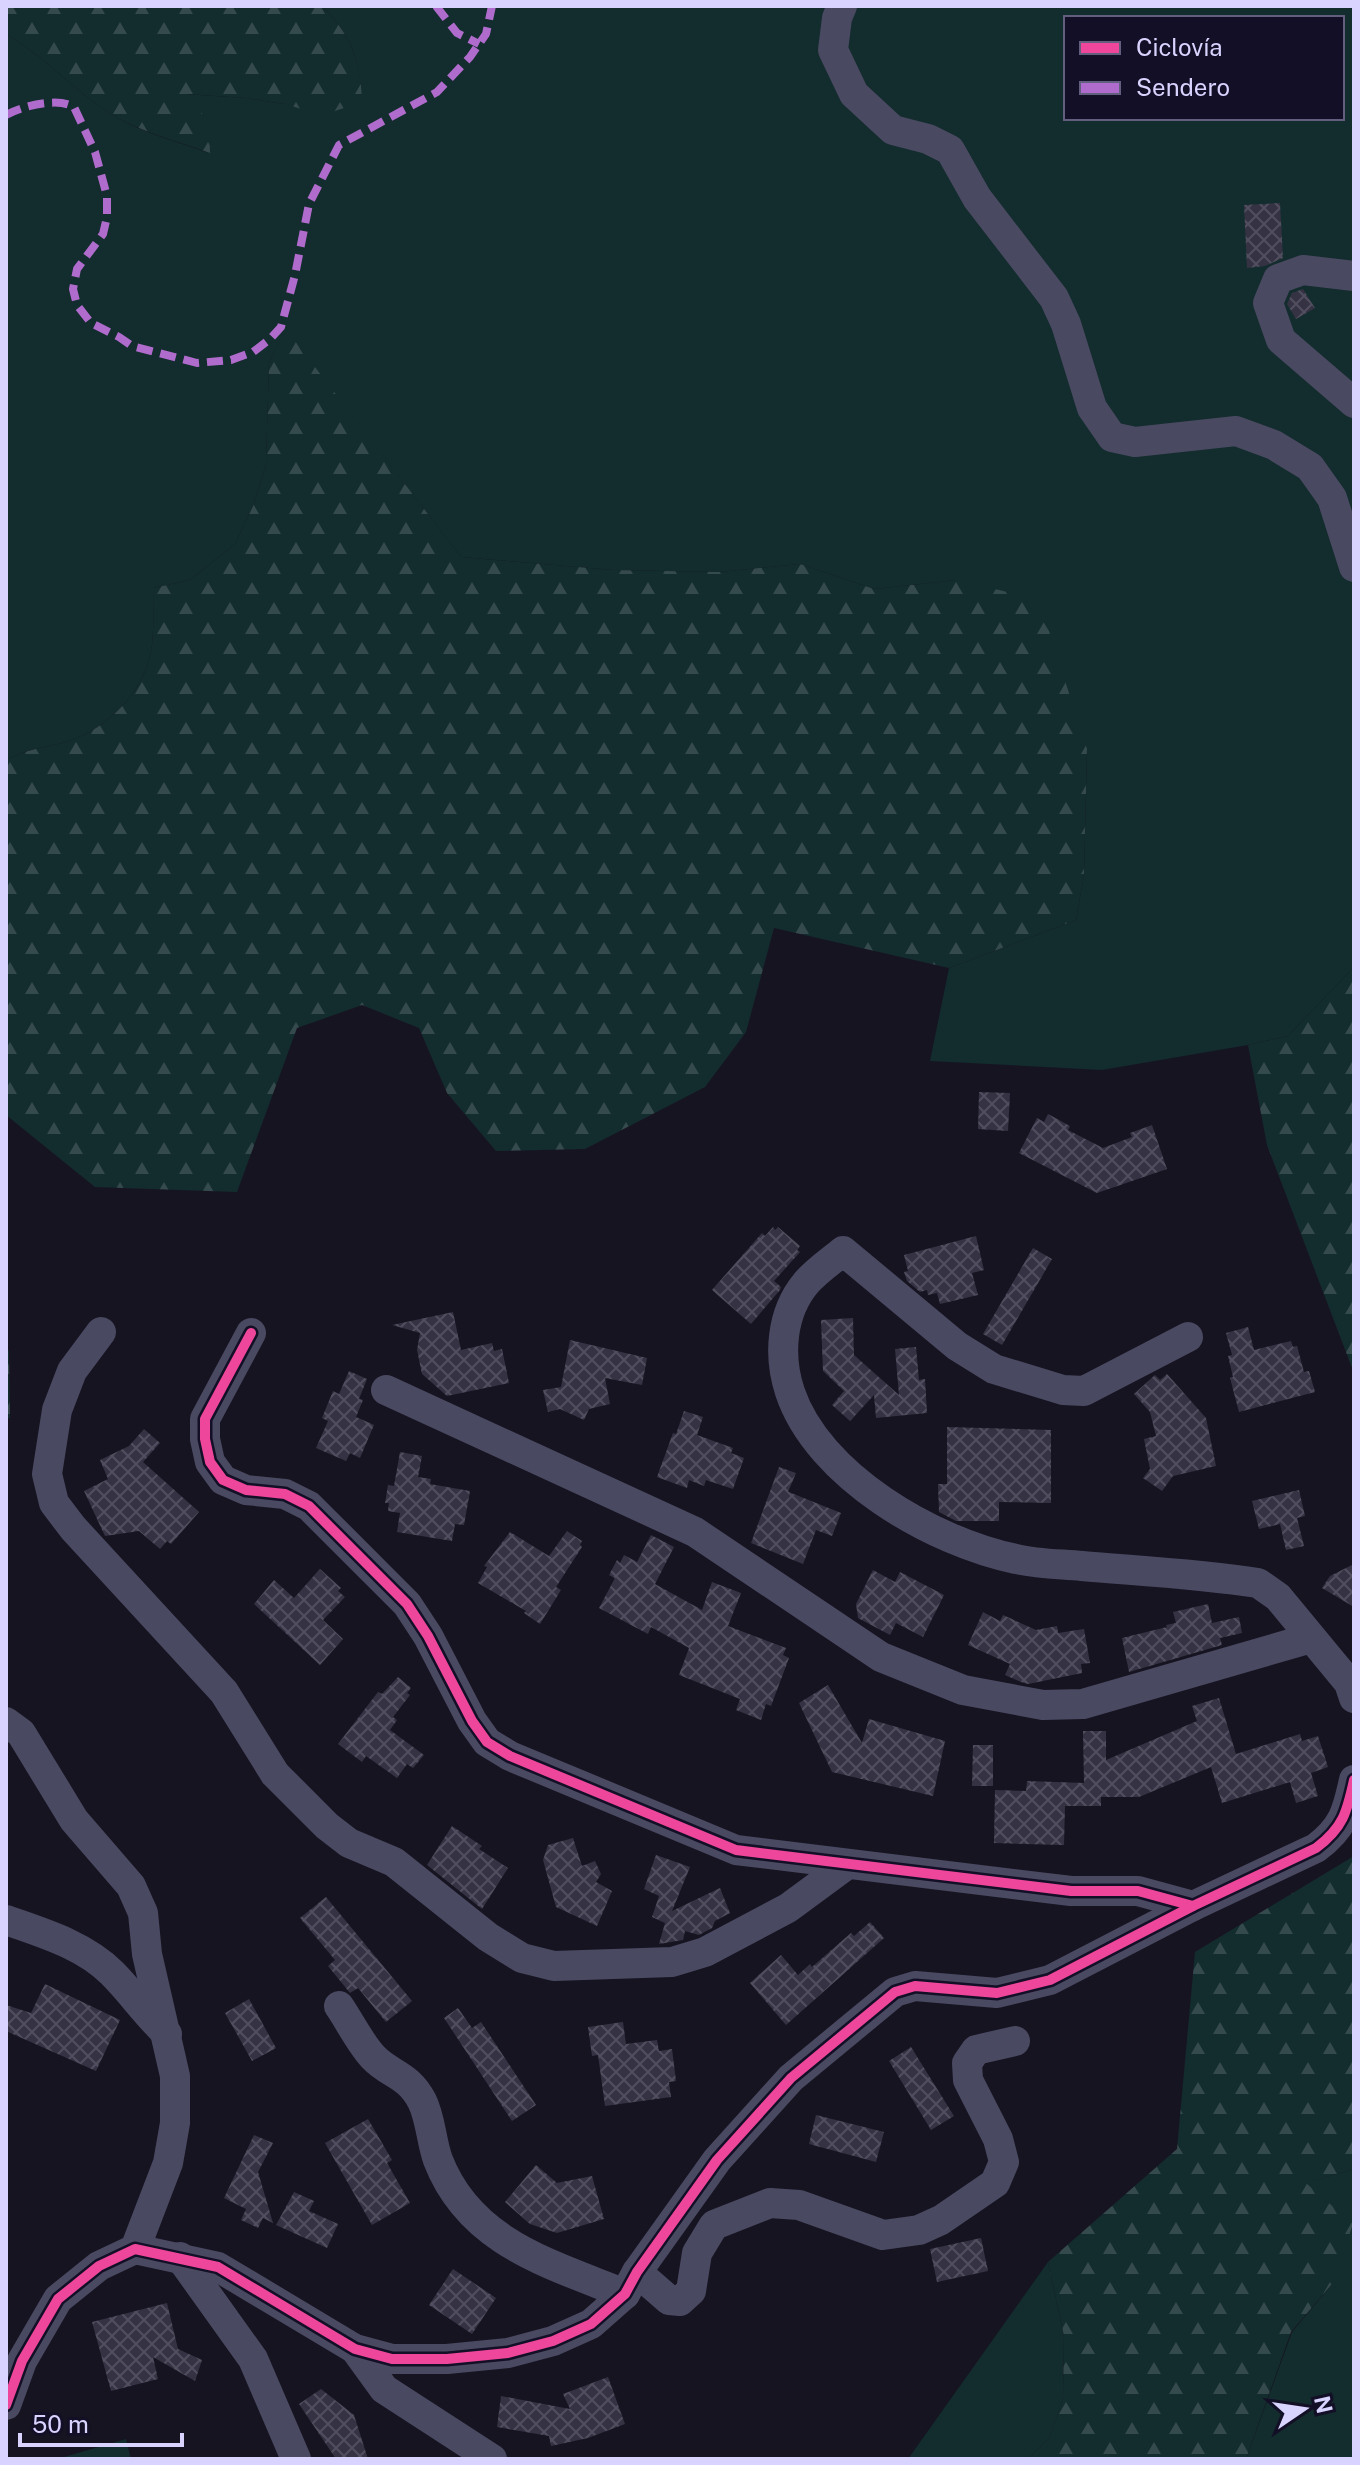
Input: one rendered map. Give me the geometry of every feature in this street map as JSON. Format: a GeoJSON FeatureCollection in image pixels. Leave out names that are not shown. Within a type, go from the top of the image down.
{"type":"FeatureCollection","features":[{"type":"Feature","properties":{"kind":"street"},"geometry":{"type":"LineString","coordinates":[[842,6],[837,18],[833,50],[854,94],[893,130],[928,139],[950,150],[977,198],[1054,298],[1066,324],[1092,408],[1112,437],[1135,442],[1236,431],[1274,445],[1310,467],[1332,498],[1354,567]]}},
{"type":"Feature","properties":{"kind":"street"},"geometry":{"type":"LineString","coordinates":[[1354,276],[1303,270],[1278,279],[1268,303],[1281,340],[1354,403]]}},
{"type":"Feature","properties":{"kind":"street"},"geometry":{"type":"LineString","coordinates":[[1188,1337],[1084,1391],[1063,1390],[994,1369],[957,1346],[843,1251],[808,1281],[792,1305],[783,1340],[784,1373],[796,1411],[818,1445],[854,1480],[898,1512],[956,1540],[1016,1559],[1258,1583],[1278,1597],[1349,1683],[1354,1698]]}},
{"type":"Feature","properties":{"kind":"street"},"geometry":{"type":"LineString","coordinates":[[101,1332],[72,1371],[57,1410],[47,1474],[54,1503],[84,1540],[224,1692],[275,1774],[327,1826],[349,1843],[394,1862],[488,1937],[522,1958],[554,1966],[672,1962],[705,1952],[788,1908],[845,1866]]}},
{"type":"Feature","properties":{"kind":"street"},"geometry":{"type":"LineString","coordinates":[[251,1333],[205,1419],[210,1462],[223,1480],[246,1490],[285,1494],[309,1506],[407,1604],[428,1636],[472,1721],[487,1742],[510,1756],[736,1850],[845,1866],[1071,1891],[1138,1891],[1193,1906]]}},
{"type":"Feature","properties":{"kind":"street"},"geometry":{"type":"LineString","coordinates":[[386,1390],[695,1532],[881,1657],[963,1690],[1043,1705],[1083,1704],[1311,1638]]}},
{"type":"Feature","properties":{"kind":"street"},"geometry":{"type":"LineString","coordinates":[[6,1722],[21,1733],[74,1820],[131,1886],[143,1913],[147,1954],[175,2076],[175,2123],[168,2163],[135,2249]]}},
{"type":"Feature","properties":{"kind":"street"},"geometry":{"type":"LineString","coordinates":[[6,2405],[22,2361],[58,2299],[99,2266],[135,2249],[218,2267],[355,2349],[392,2359],[447,2359],[508,2353],[553,2341],[591,2324],[631,2283],[717,2160],[791,2078],[895,1992],[915,1986],[997,1993],[1050,1980],[1193,1906],[1316,1848],[1334,1835],[1348,1812],[1354,1780]]}},
{"type":"Feature","properties":{"kind":"street"},"geometry":{"type":"LineString","coordinates":[[6,1920],[66,1941],[111,1971],[167,2034]]}},
{"type":"Feature","properties":{"kind":"street"},"geometry":{"type":"LineString","coordinates":[[339,2006],[373,2058],[410,2082],[423,2104],[438,2161],[457,2193],[488,2230],[525,2254],[631,2283],[669,2300],[680,2301],[691,2291],[697,2253],[714,2225],[770,2203],[799,2205],[883,2235],[919,2230],[941,2220],[995,2183],[1004,2162],[998,2139],[968,2080],[967,2063],[976,2050],[1015,2041]]}},
{"type":"Feature","properties":{"kind":"street"},"geometry":{"type":"LineString","coordinates":[[180,2257],[253,2359],[296,2459]]}},
{"type":"Feature","properties":{"kind":"street"},"geometry":{"type":"LineString","coordinates":[[355,2349],[384,2389],[492,2459]]}},
{"type":"Feature","properties":{"kind":"green space"},"geometry":{"type":"Polygon","coordinates":[[[6,6],[322,6],[347,38],[357,61],[362,102],[323,115],[246,98],[186,94],[209,122],[210,153],[138,128],[101,107],[6,34],[6,6]]]}},
{"type":"Feature","properties":{"kind":"green space"},"geometry":{"type":"Polygon","coordinates":[[[322,6],[1354,6],[1354,967],[1288,1036],[1102,1070],[930,1061],[949,968],[1076,920],[1084,875],[1087,749],[957,580],[874,589],[800,564],[719,572],[613,570],[461,557],[285,329],[269,363],[266,464],[254,504],[235,544],[190,580],[153,588],[149,660],[136,688],[116,713],[77,738],[6,760],[6,34],[116,117],[149,133],[209,153],[185,94],[284,104],[361,101],[356,61],[340,27],[322,6]]]}},
{"type":"Feature","properties":{"kind":"green space"},"geometry":{"type":"Polygon","coordinates":[[[285,328],[461,557],[613,570],[719,572],[800,564],[874,589],[957,580],[1028,597],[1049,631],[1087,749],[1084,875],[1076,920],[949,968],[774,928],[746,1032],[705,1087],[585,1149],[496,1151],[447,1093],[419,1028],[362,1005],[297,1028],[237,1192],[95,1187],[6,1115],[6,760],[77,738],[116,713],[136,688],[149,660],[153,588],[190,580],[235,544],[254,504],[266,464],[269,363],[285,328]]]}},
{"type":"Feature","properties":{"kind":"green space"},"geometry":{"type":"Polygon","coordinates":[[[1354,967],[1354,1373],[1267,1145],[1248,1045],[1288,1036],[1354,967]]]}},
{"type":"Feature","properties":{"kind":"green space"},"geometry":{"type":"Polygon","coordinates":[[[6,1344],[9,1352],[10,1418],[6,1419],[6,1344]]]}},
{"type":"Feature","properties":{"kind":"green space"},"geometry":{"type":"Polygon","coordinates":[[[1354,1856],[1354,2169],[1306,2183],[1353,2224],[1332,2284],[1291,2332],[1246,2459],[1028,2459],[1050,2437],[1063,2398],[1064,2336],[1048,2262],[1177,2149],[1195,1952],[1354,1856]]]}},
{"type":"Feature","properties":{"kind":"green space"},"geometry":{"type":"Polygon","coordinates":[[[1354,2169],[1354,2459],[1246,2459],[1292,2332],[1332,2284],[1305,2183],[1354,2169]]]}},
{"type":"Feature","properties":{"kind":"green space"},"geometry":{"type":"Polygon","coordinates":[[[1048,2262],[1064,2336],[1063,2398],[1050,2437],[1028,2459],[908,2459],[1048,2262]]]}},
{"type":"Feature","properties":{"kind":"green space"},"geometry":{"type":"Polygon","coordinates":[[[126,2439],[131,2459],[57,2459],[126,2439]]]}},
{"type":"Feature","properties":{"kind":"building"},"geometry":{"type":"Polygon","coordinates":[[[1280,203],[1283,258],[1265,266],[1247,268],[1244,205],[1280,203]]]}},
{"type":"Feature","properties":{"kind":"building"},"geometry":{"type":"Polygon","coordinates":[[[1303,289],[1315,308],[1296,319],[1287,304],[1292,293],[1303,289]]]}},
{"type":"Feature","properties":{"kind":"building"},"geometry":{"type":"Polygon","coordinates":[[[979,1092],[1010,1093],[1008,1131],[978,1129],[979,1092]]]}},
{"type":"Feature","properties":{"kind":"building"},"geometry":{"type":"Polygon","coordinates":[[[1048,1114],[1070,1126],[1068,1130],[1103,1148],[1152,1125],[1167,1169],[1097,1193],[1019,1153],[1037,1118],[1044,1122],[1048,1114]]]}},
{"type":"Feature","properties":{"kind":"building"},"geometry":{"type":"Polygon","coordinates":[[[773,1227],[775,1230],[778,1227],[800,1246],[797,1250],[800,1252],[774,1281],[781,1287],[780,1290],[751,1324],[712,1290],[762,1233],[765,1236],[773,1227]]]}},
{"type":"Feature","properties":{"kind":"building"},"geometry":{"type":"Polygon","coordinates":[[[976,1236],[984,1270],[972,1273],[978,1295],[940,1304],[937,1293],[928,1295],[927,1290],[920,1292],[907,1281],[904,1255],[976,1236]]]}},
{"type":"Feature","properties":{"kind":"building"},"geometry":{"type":"Polygon","coordinates":[[[1033,1248],[1052,1259],[1002,1345],[983,1334],[1033,1248]]]}},
{"type":"Feature","properties":{"kind":"building"},"geometry":{"type":"Polygon","coordinates":[[[453,1312],[461,1350],[492,1343],[494,1351],[502,1349],[509,1383],[447,1396],[422,1374],[417,1350],[420,1333],[392,1325],[453,1312]]]}},
{"type":"Feature","properties":{"kind":"building"},"geometry":{"type":"Polygon","coordinates":[[[853,1318],[854,1355],[899,1395],[895,1349],[916,1347],[919,1380],[925,1379],[927,1413],[876,1418],[874,1395],[850,1421],[832,1405],[844,1391],[823,1371],[821,1320],[853,1318]]]}},
{"type":"Feature","properties":{"kind":"building"},"geometry":{"type":"Polygon","coordinates":[[[1248,1327],[1254,1350],[1291,1341],[1293,1347],[1297,1346],[1304,1372],[1309,1371],[1315,1392],[1239,1412],[1230,1378],[1233,1377],[1228,1356],[1232,1355],[1226,1333],[1248,1327]]]}},
{"type":"Feature","properties":{"kind":"building"},"geometry":{"type":"Polygon","coordinates":[[[570,1340],[647,1358],[642,1385],[605,1378],[610,1404],[589,1409],[584,1420],[560,1409],[548,1412],[543,1390],[561,1387],[570,1340]]]}},
{"type":"Feature","properties":{"kind":"building"},"geometry":{"type":"Polygon","coordinates":[[[349,1371],[367,1379],[356,1417],[374,1425],[360,1458],[350,1453],[346,1461],[316,1448],[328,1421],[322,1418],[333,1391],[339,1394],[349,1371]]]}},
{"type":"Feature","properties":{"kind":"building"},"geometry":{"type":"Polygon","coordinates":[[[1167,1374],[1206,1418],[1216,1466],[1173,1476],[1162,1491],[1143,1478],[1150,1469],[1144,1439],[1156,1436],[1150,1412],[1134,1394],[1155,1375],[1160,1380],[1167,1374]]]}},
{"type":"Feature","properties":{"kind":"building"},"geometry":{"type":"Polygon","coordinates":[[[684,1411],[703,1417],[697,1435],[733,1448],[731,1453],[744,1458],[733,1489],[706,1480],[704,1486],[689,1480],[687,1488],[657,1477],[684,1411]]]}},
{"type":"Feature","properties":{"kind":"building"},"geometry":{"type":"Polygon","coordinates":[[[947,1427],[1051,1430],[1051,1503],[999,1502],[999,1521],[956,1521],[939,1512],[938,1484],[947,1484],[947,1427]]]}},
{"type":"Feature","properties":{"kind":"building"},"geometry":{"type":"Polygon","coordinates":[[[144,1429],[160,1443],[143,1462],[199,1512],[171,1544],[167,1541],[160,1549],[139,1531],[105,1536],[84,1491],[108,1479],[100,1460],[129,1446],[144,1429]]]}},
{"type":"Feature","properties":{"kind":"building"},"geometry":{"type":"Polygon","coordinates":[[[400,1452],[422,1456],[418,1477],[431,1479],[430,1484],[470,1491],[464,1525],[455,1524],[452,1541],[397,1532],[400,1513],[388,1511],[389,1503],[385,1503],[388,1485],[394,1486],[400,1452]]]}},
{"type":"Feature","properties":{"kind":"building"},"geometry":{"type":"Polygon","coordinates":[[[779,1467],[796,1473],[788,1492],[841,1513],[832,1536],[816,1530],[803,1564],[751,1543],[779,1467]]]}},
{"type":"Feature","properties":{"kind":"building"},"geometry":{"type":"Polygon","coordinates":[[[1299,1490],[1305,1516],[1297,1518],[1304,1546],[1286,1550],[1280,1524],[1259,1529],[1252,1501],[1299,1490]]]}},
{"type":"Feature","properties":{"kind":"building"},"geometry":{"type":"Polygon","coordinates":[[[567,1531],[582,1541],[582,1547],[556,1587],[561,1590],[540,1624],[524,1613],[526,1611],[478,1583],[487,1567],[484,1566],[510,1532],[549,1556],[567,1531]]]}},
{"type":"Feature","properties":{"kind":"building"},"geometry":{"type":"Polygon","coordinates":[[[651,1535],[674,1547],[655,1584],[702,1610],[712,1582],[741,1593],[728,1626],[786,1648],[783,1655],[789,1658],[771,1706],[766,1704],[761,1720],[736,1710],[740,1699],[679,1675],[689,1648],[651,1627],[648,1634],[599,1608],[615,1578],[609,1575],[617,1560],[620,1563],[624,1555],[637,1562],[651,1535]]]}},
{"type":"Feature","properties":{"kind":"building"},"geometry":{"type":"Polygon","coordinates":[[[1354,1564],[1354,1607],[1322,1588],[1330,1576],[1354,1564]]]}},
{"type":"Feature","properties":{"kind":"building"},"geometry":{"type":"Polygon","coordinates":[[[320,1569],[341,1588],[338,1591],[345,1597],[323,1620],[343,1639],[320,1665],[254,1604],[274,1580],[294,1598],[320,1569]]]}},
{"type":"Feature","properties":{"kind":"building"},"geometry":{"type":"Polygon","coordinates":[[[873,1570],[895,1582],[900,1572],[944,1595],[923,1637],[896,1623],[890,1635],[858,1618],[856,1604],[873,1570]]]}},
{"type":"Feature","properties":{"kind":"building"},"geometry":{"type":"Polygon","coordinates":[[[1208,1604],[1212,1623],[1239,1617],[1242,1633],[1220,1638],[1222,1645],[1129,1672],[1122,1638],[1167,1627],[1176,1623],[1173,1612],[1208,1604]]]}},
{"type":"Feature","properties":{"kind":"building"},"geometry":{"type":"Polygon","coordinates":[[[983,1612],[1000,1621],[1003,1615],[1036,1630],[1057,1626],[1058,1633],[1084,1629],[1090,1663],[1081,1664],[1082,1673],[1028,1684],[1005,1675],[1010,1664],[968,1645],[983,1612]]]}},
{"type":"Feature","properties":{"kind":"building"},"geometry":{"type":"Polygon","coordinates":[[[398,1677],[411,1688],[407,1693],[410,1695],[393,1717],[397,1720],[390,1730],[424,1755],[413,1768],[407,1764],[397,1778],[366,1756],[362,1762],[338,1744],[378,1692],[382,1694],[398,1677]]]}},
{"type":"Feature","properties":{"kind":"building"},"geometry":{"type":"Polygon","coordinates":[[[828,1685],[862,1743],[869,1719],[945,1741],[933,1796],[832,1772],[799,1703],[828,1685]]]}},
{"type":"Feature","properties":{"kind":"building"},"geometry":{"type":"Polygon","coordinates":[[[1219,1698],[1236,1754],[1300,1734],[1302,1741],[1318,1736],[1328,1767],[1311,1773],[1318,1796],[1296,1803],[1290,1782],[1222,1803],[1211,1767],[1139,1797],[1101,1797],[1101,1806],[1065,1806],[1064,1845],[994,1843],[995,1790],[1026,1791],[1027,1781],[1084,1783],[1083,1731],[1106,1731],[1106,1760],[1197,1721],[1192,1706],[1219,1698]]]}},
{"type":"Feature","properties":{"kind":"building"},"geometry":{"type":"Polygon","coordinates":[[[973,1745],[993,1745],[993,1786],[972,1786],[973,1745]]]}},
{"type":"Feature","properties":{"kind":"building"},"geometry":{"type":"Polygon","coordinates":[[[452,1826],[508,1868],[482,1909],[427,1865],[452,1826]]]}},
{"type":"Feature","properties":{"kind":"building"},"geometry":{"type":"Polygon","coordinates":[[[573,1838],[582,1866],[595,1861],[601,1874],[596,1882],[612,1891],[597,1926],[556,1907],[543,1860],[548,1845],[573,1838]]]}},
{"type":"Feature","properties":{"kind":"building"},"geometry":{"type":"Polygon","coordinates":[[[656,1855],[690,1867],[672,1911],[720,1888],[730,1913],[699,1935],[685,1931],[683,1940],[659,1944],[665,1923],[652,1917],[659,1896],[644,1889],[656,1855]]]}},
{"type":"Feature","properties":{"kind":"building"},"geometry":{"type":"Polygon","coordinates":[[[326,1897],[412,2001],[386,2022],[358,1988],[350,1993],[328,1966],[335,1960],[300,1918],[326,1897]]]}},
{"type":"Feature","properties":{"kind":"building"},"geometry":{"type":"Polygon","coordinates":[[[870,1922],[884,1938],[786,2025],[750,1983],[781,1955],[798,1975],[810,1964],[812,1967],[851,1933],[854,1936],[870,1922]]]}},
{"type":"Feature","properties":{"kind":"building"},"geometry":{"type":"Polygon","coordinates":[[[45,1984],[120,2020],[96,2071],[6,2031],[6,2005],[31,2013],[45,1984]]]}},
{"type":"Feature","properties":{"kind":"building"},"geometry":{"type":"Polygon","coordinates":[[[249,1999],[276,2048],[252,2061],[225,2013],[249,1999]]]}},
{"type":"Feature","properties":{"kind":"building"},"geometry":{"type":"Polygon","coordinates":[[[458,2008],[472,2028],[481,2022],[536,2105],[512,2121],[444,2018],[458,2008]]]}},
{"type":"Feature","properties":{"kind":"building"},"geometry":{"type":"Polygon","coordinates":[[[623,2022],[626,2044],[657,2040],[659,2051],[672,2049],[676,2081],[669,2082],[671,2097],[605,2106],[598,2055],[592,2056],[588,2027],[623,2022]]]}},
{"type":"Feature","properties":{"kind":"building"},"geometry":{"type":"Polygon","coordinates":[[[911,2047],[954,2116],[931,2130],[889,2061],[911,2047]]]}},
{"type":"Feature","properties":{"kind":"building"},"geometry":{"type":"Polygon","coordinates":[[[816,2115],[884,2132],[876,2162],[809,2144],[816,2115]]]}},
{"type":"Feature","properties":{"kind":"building"},"geometry":{"type":"Polygon","coordinates":[[[368,2119],[392,2160],[387,2163],[410,2203],[372,2225],[325,2143],[368,2119]]]}},
{"type":"Feature","properties":{"kind":"building"},"geometry":{"type":"Polygon","coordinates":[[[254,2135],[273,2143],[258,2172],[273,2223],[263,2218],[258,2228],[241,2220],[246,2209],[224,2198],[254,2135]]]}},
{"type":"Feature","properties":{"kind":"building"},"geometry":{"type":"Polygon","coordinates":[[[536,2165],[557,2183],[592,2176],[604,2219],[557,2233],[530,2224],[505,2202],[536,2165]]]}},
{"type":"Feature","properties":{"kind":"building"},"geometry":{"type":"Polygon","coordinates":[[[294,2192],[314,2201],[309,2211],[338,2224],[327,2248],[276,2225],[294,2192]]]}},
{"type":"Feature","properties":{"kind":"building"},"geometry":{"type":"Polygon","coordinates":[[[981,2238],[988,2271],[937,2282],[930,2249],[981,2238]]]}},
{"type":"Feature","properties":{"kind":"building"},"geometry":{"type":"Polygon","coordinates":[[[453,2269],[496,2298],[472,2334],[429,2305],[453,2269]]]}},
{"type":"Feature","properties":{"kind":"building"},"geometry":{"type":"Polygon","coordinates":[[[167,2303],[178,2349],[202,2360],[195,2381],[153,2357],[158,2379],[111,2391],[92,2322],[167,2303]]]}},
{"type":"Feature","properties":{"kind":"building"},"geometry":{"type":"Polygon","coordinates":[[[608,2377],[625,2424],[588,2438],[551,2446],[549,2436],[497,2427],[501,2396],[570,2409],[563,2394],[608,2377]]]}},
{"type":"Feature","properties":{"kind":"building"},"geometry":{"type":"Polygon","coordinates":[[[321,2389],[354,2415],[368,2459],[336,2459],[299,2404],[321,2389]]]}},
{"type":"Feature","properties":{"kind":"marked path"},"geometry":{"type":"LineString","coordinates":[[436,6],[457,33],[479,44]]}},
{"type":"Feature","properties":{"kind":"marked path"},"geometry":{"type":"LineString","coordinates":[[6,115],[40,104],[67,104],[74,107],[95,152],[107,196],[107,217],[103,234],[77,269],[73,289],[77,305],[91,323],[132,346],[197,363],[231,360],[253,352],[281,327],[309,204],[339,145],[437,92],[470,57],[486,34],[492,6]]}},
{"type":"Feature","properties":{"kind":"cycle path"},"geometry":{"type":"LineString","coordinates":[[251,1333],[205,1419],[210,1462],[223,1480],[246,1490],[285,1494],[309,1506],[407,1604],[428,1636],[472,1721],[487,1742],[510,1756],[736,1850],[1071,1891],[1138,1891],[1193,1906]]}},
{"type":"Feature","properties":{"kind":"cycle path"},"geometry":{"type":"LineString","coordinates":[[6,2405],[22,2361],[58,2299],[99,2266],[135,2249],[218,2267],[355,2349],[392,2359],[447,2359],[508,2353],[553,2341],[591,2324],[625,2294],[637,2272],[717,2160],[791,2078],[895,1992],[915,1986],[997,1993],[1050,1980],[1193,1906],[1316,1848],[1338,1826],[1354,1780]]}}]}
